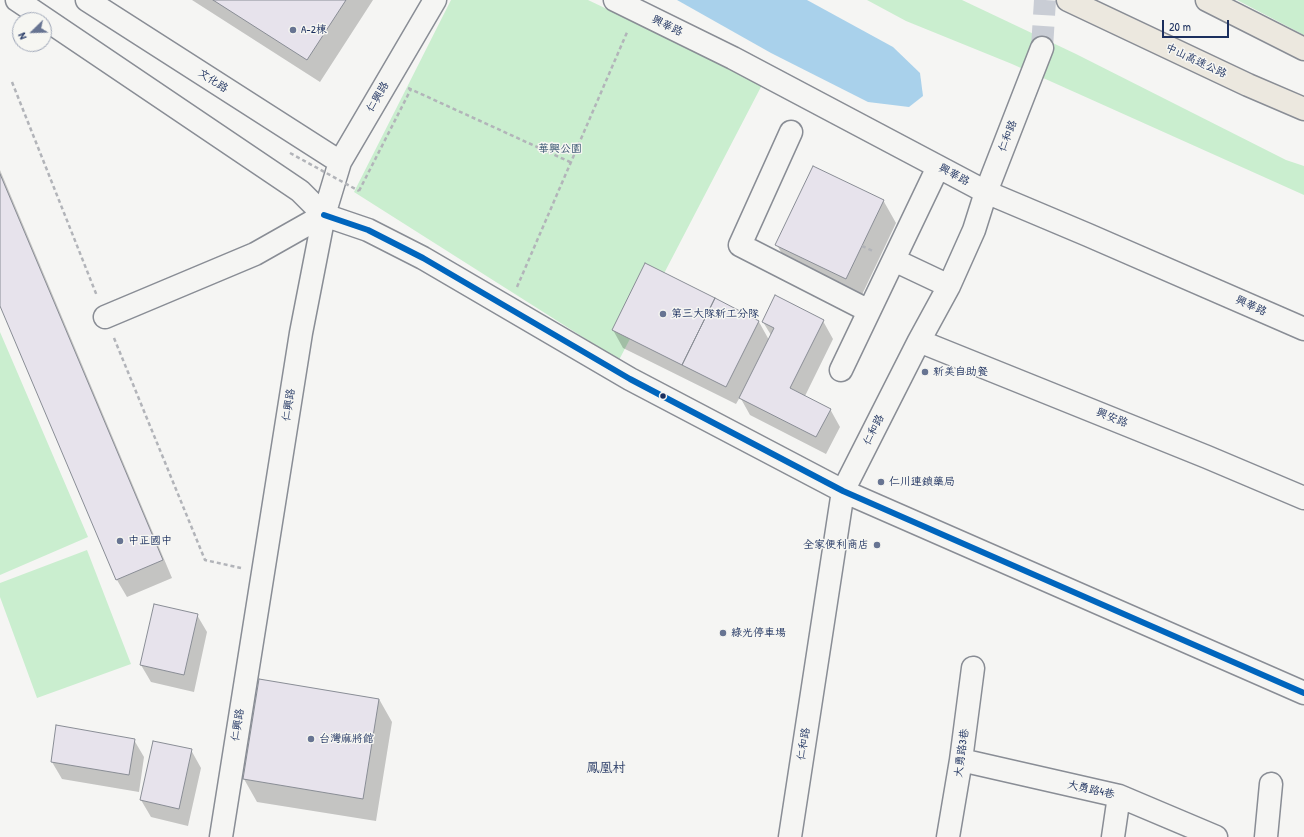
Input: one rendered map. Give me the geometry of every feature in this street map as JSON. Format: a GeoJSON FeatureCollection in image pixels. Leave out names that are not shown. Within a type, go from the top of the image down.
{"type":"FeatureCollection","features":[{"type":"Feature","properties":{"kind":"highway","name":"中山高速公路"},"geometry":{"type":"LineString","coordinates":[[1068,0],[1248,85],[1304,109]]}},
{"type":"Feature","properties":{"kind":"highway"},"geometry":{"type":"LineString","coordinates":[[1207,0],[1304,49]]}},
{"type":"Feature","properties":{"kind":"street"},"geometry":{"type":"LineString","coordinates":[[17,0],[300,191],[324,215],[368,230],[416,255],[630,379],[843,491],[1304,693]]}},
{"type":"Feature","properties":{"kind":"street","name":"文化路"},"geometry":{"type":"LineString","coordinates":[[86,0],[340,162]]}},
{"type":"Feature","properties":{"kind":"street","name":"仁興路"},"geometry":{"type":"LineString","coordinates":[[221,837],[301,333],[324,215],[340,162],[435,0]]}},
{"type":"Feature","properties":{"kind":"street","name":"興華路"},"geometry":{"type":"LineString","coordinates":[[615,0],[733,58],[986,192],[1304,329]]}},
{"type":"Feature","properties":{"kind":"street","name":"仁和路"},"geometry":{"type":"LineString","coordinates":[[790,837],[843,491],[919,341],[949,286],[974,230],[986,192],[1042,48]]}},
{"type":"Feature","properties":{"kind":"street"},"geometry":{"type":"LineString","coordinates":[[791,132],[740,245],[870,311]]}},
{"type":"Feature","properties":{"kind":"street"},"geometry":{"type":"LineString","coordinates":[[841,370],[938,167]]}},
{"type":"Feature","properties":{"kind":"street"},"geometry":{"type":"LineString","coordinates":[[105,317],[255,254],[324,215]]}},
{"type":"Feature","properties":{"kind":"street"},"geometry":{"type":"LineString","coordinates":[[894,260],[949,286]]}},
{"type":"Feature","properties":{"kind":"street","name":"興安路"},"geometry":{"type":"LineString","coordinates":[[919,341],[1207,457],[1304,498]]}},
{"type":"Feature","properties":{"kind":"street","name":"大勇路3巷"},"geometry":{"type":"LineString","coordinates":[[948,837],[961,760],[973,668]]}},
{"type":"Feature","properties":{"kind":"street","name":"大勇路4巷"},"geometry":{"type":"LineString","coordinates":[[961,760],[1119,796],[1216,837]]}},
{"type":"Feature","properties":{"kind":"street"},"geometry":{"type":"LineString","coordinates":[[1266,837],[1271,784]]}},
{"type":"Feature","properties":{"kind":"street"},"geometry":{"type":"LineString","coordinates":[[1113,837],[1119,796]]}},
{"type":"Feature","properties":{"kind":"path"},"geometry":{"type":"LineString","coordinates":[[514,293],[629,28]]}},
{"type":"Feature","properties":{"kind":"path"},"geometry":{"type":"LineString","coordinates":[[12,82],[105,317],[205,560],[263,572]]}},
{"type":"Feature","properties":{"kind":"path"},"geometry":{"type":"LineString","coordinates":[[408,87],[570,162]]}},
{"type":"Feature","properties":{"kind":"path"},"geometry":{"type":"LineString","coordinates":[[290,153],[359,191],[411,89]]}},
{"type":"Feature","properties":{"kind":"green space","name":"華興公園"},"geometry":{"type":"Polygon","coordinates":[[[451,0],[588,0],[763,83],[619,360],[354,192],[451,0]]]}},
{"type":"Feature","properties":{"kind":"green space"},"geometry":{"type":"Polygon","coordinates":[[[867,0],[962,0],[1076,54],[1286,160],[1304,166],[1304,195],[1012,64],[906,21],[867,0]]]}},
{"type":"Feature","properties":{"kind":"green space"},"geometry":{"type":"Polygon","coordinates":[[[1237,0],[1304,0],[1304,35],[1237,0]]]}},
{"type":"Feature","properties":{"kind":"green space"},"geometry":{"type":"Polygon","coordinates":[[[0,332],[88,537],[0,575],[0,332]]]}},
{"type":"Feature","properties":{"kind":"green space"},"geometry":{"type":"Polygon","coordinates":[[[87,550],[131,664],[37,698],[0,597],[0,583],[87,550]]]}},
{"type":"Feature","properties":{"kind":"water"},"geometry":{"type":"Polygon","coordinates":[[[677,0],[807,0],[893,47],[920,73],[923,96],[909,107],[868,102],[771,53],[677,0]]]}},
{"type":"Feature","properties":{"kind":"building","name":"A-2棟"},"geometry":{"type":"Polygon","coordinates":[[[213,0],[346,0],[307,60],[213,0]]]}},
{"type":"Feature","properties":{"kind":"building"},"geometry":{"type":"Polygon","coordinates":[[[813,166],[884,200],[846,279],[775,245],[813,166]]]}},
{"type":"Feature","properties":{"kind":"building"},"geometry":{"type":"Polygon","coordinates":[[[0,174],[163,560],[116,580],[0,306],[0,174]]]}},
{"type":"Feature","properties":{"kind":"building","name":"第三大隊新工分隊"},"geometry":{"type":"Polygon","coordinates":[[[645,263],[715,298],[682,365],[612,330],[645,263]]]}},
{"type":"Feature","properties":{"kind":"building"},"geometry":{"type":"Polygon","coordinates":[[[775,295],[824,320],[790,388],[831,409],[816,437],[739,398],[774,328],[762,322],[775,295]]]}},
{"type":"Feature","properties":{"kind":"building"},"geometry":{"type":"Polygon","coordinates":[[[715,298],[759,321],[726,387],[682,365],[715,298]]]}},
{"type":"Feature","properties":{"kind":"building"},"geometry":{"type":"Polygon","coordinates":[[[154,604],[198,614],[184,675],[140,665],[154,604]]]}},
{"type":"Feature","properties":{"kind":"building","name":"台灣麻將館"},"geometry":{"type":"Polygon","coordinates":[[[259,679],[379,699],[363,799],[243,779],[259,679]]]}},
{"type":"Feature","properties":{"kind":"building"},"geometry":{"type":"Polygon","coordinates":[[[56,725],[135,739],[129,775],[51,762],[56,725]]]}},
{"type":"Feature","properties":{"kind":"building"},"geometry":{"type":"Polygon","coordinates":[[[153,741],[192,749],[179,809],[140,800],[153,741]]]}},
{"type":"Feature","properties":{"kind":"tunnel"},"geometry":{"type":"LineString","coordinates":[[1042,48],[1045,0]]}},
{"type":"Feature","properties":{"kind":"transit line"},"geometry":{"type":"LineString","coordinates":[[324,215],[368,230],[423,258],[630,379],[843,491],[1304,693]]}},
{"type":"Feature","properties":{"kind":"place","name":"A-2棟"},"geometry":{"type":"Point","coordinates":[293,30]}},
{"type":"Feature","properties":{"kind":"place","name":"第三大隊新工分隊"},"geometry":{"type":"Point","coordinates":[663,314]}},
{"type":"Feature","properties":{"kind":"place","name":"新美自助餐"},"geometry":{"type":"Point","coordinates":[925,372]}},
{"type":"Feature","properties":{"kind":"place","name":"仁川連鎖藥局"},"geometry":{"type":"Point","coordinates":[881,482]}},
{"type":"Feature","properties":{"kind":"place","name":"中正國中"},"geometry":{"type":"Point","coordinates":[120,541]}},
{"type":"Feature","properties":{"kind":"place","name":"全家便利商店"},"geometry":{"type":"Point","coordinates":[877,545]}},
{"type":"Feature","properties":{"kind":"place","name":"綠光停車場"},"geometry":{"type":"Point","coordinates":[723,633]}},
{"type":"Feature","properties":{"kind":"place","name":"台灣麻將館"},"geometry":{"type":"Point","coordinates":[311,739]}},
{"type":"Feature","properties":{"kind":"district","name":"鳳凰村"},"geometry":{"type":"Point","coordinates":[606,769]}}]}
